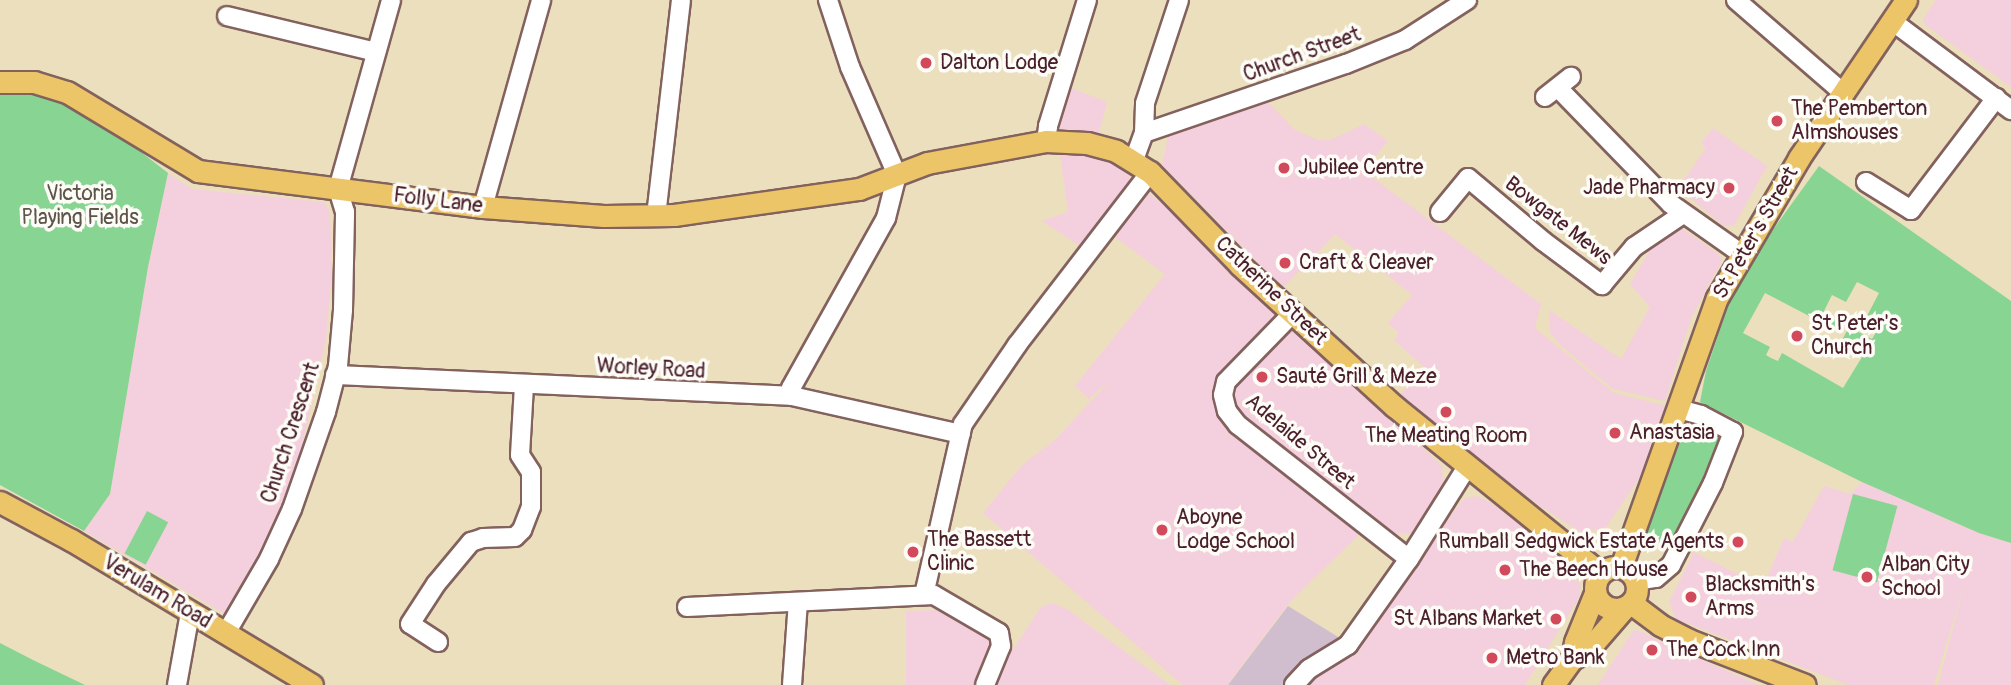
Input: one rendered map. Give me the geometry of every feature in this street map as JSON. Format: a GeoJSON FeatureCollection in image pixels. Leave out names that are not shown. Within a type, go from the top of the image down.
{"type":"FeatureCollection","features":[{"type":"Feature","properties":{"kind":"main road","name":"St Peter's Street"},"geometry":{"type":"LineString","coordinates":[[1572,659],[1574,642],[1613,578],[1717,298],[1841,91],[1906,0]]}},
{"type":"Feature","properties":{"kind":"main road","name":"Folly Lane"},"geometry":{"type":"LineString","coordinates":[[0,82],[34,82],[68,92],[198,171],[483,207],[604,216],[656,216],[859,189],[897,175]]}},
{"type":"Feature","properties":{"kind":"main road","name":"Catherine Street"},"geometry":{"type":"LineString","coordinates":[[897,175],[927,163],[1046,141],[1087,144],[1142,166],[1240,265],[1394,407],[1467,467],[1613,578],[1607,607],[1628,605],[1689,640],[1805,685]]}},
{"type":"Feature","properties":{"kind":"main road","name":"Verulam Road"},"geometry":{"type":"LineString","coordinates":[[0,502],[71,540],[312,685]]}},
{"type":"Feature","properties":{"kind":"main road"},"geometry":{"type":"LineString","coordinates":[[1613,578],[1636,592],[1628,605]]}},
{"type":"Feature","properties":{"kind":"main road","name":"St Peter's Street"},"geometry":{"type":"LineString","coordinates":[[1553,685],[1572,659],[1587,651],[1628,605]]}},
{"type":"Feature","properties":{"kind":"street"},"geometry":{"type":"LineString","coordinates":[[338,189],[391,0]]}},
{"type":"Feature","properties":{"kind":"street"},"geometry":{"type":"LineString","coordinates":[[483,207],[541,0]]}},
{"type":"Feature","properties":{"kind":"street"},"geometry":{"type":"LineString","coordinates":[[656,216],[681,0]]}},
{"type":"Feature","properties":{"kind":"street"},"geometry":{"type":"LineString","coordinates":[[792,396],[791,388],[886,218],[897,175],[850,67],[828,0]]}},
{"type":"Feature","properties":{"kind":"street"},"geometry":{"type":"LineString","coordinates":[[1046,141],[1048,126],[1087,0]]}},
{"type":"Feature","properties":{"kind":"street"},"geometry":{"type":"LineString","coordinates":[[924,595],[962,424],[1142,166],[1145,103],[1179,0]]}},
{"type":"Feature","properties":{"kind":"street","name":"Church Street"},"geometry":{"type":"LineString","coordinates":[[1144,133],[1346,64],[1405,40],[1466,0]]}},
{"type":"Feature","properties":{"kind":"street"},"geometry":{"type":"LineString","coordinates":[[1736,0],[1841,91]]}},
{"type":"Feature","properties":{"kind":"street"},"geometry":{"type":"LineString","coordinates":[[227,16],[376,52]]}},
{"type":"Feature","properties":{"kind":"street"},"geometry":{"type":"LineString","coordinates":[[1892,21],[2011,110]]}},
{"type":"Feature","properties":{"kind":"street"},"geometry":{"type":"LineString","coordinates":[[1558,87],[1683,214],[1742,254]]}},
{"type":"Feature","properties":{"kind":"street"},"geometry":{"type":"LineString","coordinates":[[1866,182],[1911,210],[1996,98]]}},
{"type":"Feature","properties":{"kind":"street","name":"Bowgate Mews"},"geometry":{"type":"LineString","coordinates":[[1440,212],[1468,178],[1543,241],[1602,285],[1634,247],[1683,214]]}},
{"type":"Feature","properties":{"kind":"street","name":"Church Crescent"},"geometry":{"type":"LineString","coordinates":[[226,633],[269,559],[292,509],[315,449],[335,375],[343,310],[345,212],[338,189]]}},
{"type":"Feature","properties":{"kind":"street","name":"Adelaide Street"},"geometry":{"type":"LineString","coordinates":[[1293,313],[1226,382],[1224,399],[1227,411],[1238,425],[1409,559]]}},
{"type":"Feature","properties":{"kind":"street","name":"Worley Road"},"geometry":{"type":"LineString","coordinates":[[335,375],[524,386],[792,396],[961,434]]}},
{"type":"Feature","properties":{"kind":"street"},"geometry":{"type":"LineString","coordinates":[[524,386],[520,455],[531,472],[531,507],[535,535]]}},
{"type":"Feature","properties":{"kind":"street"},"geometry":{"type":"LineString","coordinates":[[1613,578],[1656,578],[1671,565],[1713,484],[1733,432],[1701,415],[1678,409]]}},
{"type":"Feature","properties":{"kind":"street"},"geometry":{"type":"LineString","coordinates":[[1294,685],[1309,669],[1348,645],[1409,559],[1467,467]]}},
{"type":"Feature","properties":{"kind":"street"},"geometry":{"type":"LineString","coordinates":[[438,642],[410,624],[436,584],[471,542],[483,538],[515,537],[522,530],[531,507]]}},
{"type":"Feature","properties":{"kind":"street"},"geometry":{"type":"LineString","coordinates":[[687,607],[934,595],[999,633],[1001,646],[985,685]]}},
{"type":"Feature","properties":{"kind":"street"},"geometry":{"type":"LineString","coordinates":[[792,685],[797,602]]}},
{"type":"Feature","properties":{"kind":"street"},"geometry":{"type":"LineString","coordinates":[[177,685],[190,613]]}},
{"type":"Feature","properties":{"kind":"shaded area"},"geometry":{"type":"Polygon","coordinates":[[[1936,0],[2011,0],[2011,87],[1924,24],[1923,19],[1936,0]]]}},
{"type":"Feature","properties":{"kind":"shaded area"},"geometry":{"type":"Polygon","coordinates":[[[1068,87],[1107,102],[1098,137],[1057,128],[1068,87]]]}},
{"type":"Feature","properties":{"kind":"shaded area"},"geometry":{"type":"Polygon","coordinates":[[[1267,101],[1295,130],[1318,140],[1331,140],[1364,124],[1388,141],[1364,171],[1541,304],[1535,328],[1614,393],[1671,407],[1641,476],[1606,527],[1582,533],[1539,505],[1398,397],[1423,366],[1394,340],[1399,333],[1388,323],[1412,295],[1335,234],[1283,288],[1162,165],[1168,136],[1267,101]]]}},
{"type":"Feature","properties":{"kind":"shaded area"},"geometry":{"type":"Polygon","coordinates":[[[1713,128],[1767,166],[1734,226],[1724,226],[1678,188],[1706,148],[1701,143],[1713,128]]]}},
{"type":"Feature","properties":{"kind":"shaded area"},"geometry":{"type":"Polygon","coordinates":[[[1074,152],[1115,161],[1130,173],[1130,178],[1209,241],[1442,466],[1443,483],[1413,534],[1391,533],[1373,521],[1289,603],[1227,685],[1183,685],[983,513],[1022,465],[1056,439],[1113,377],[1089,399],[1075,386],[1165,274],[1100,226],[1083,248],[1042,221],[1068,212],[1060,153],[1074,152]]]}},
{"type":"Feature","properties":{"kind":"shaded area"},"geometry":{"type":"Polygon","coordinates":[[[168,173],[192,189],[323,202],[330,211],[332,271],[326,339],[299,460],[290,494],[268,540],[225,614],[84,531],[110,494],[148,267],[168,173]]]}},
{"type":"Feature","properties":{"kind":"shaded area"},"geometry":{"type":"Polygon","coordinates":[[[1679,226],[1720,255],[1722,261],[1692,316],[1665,401],[1613,389],[1560,345],[1550,332],[1549,310],[1621,359],[1650,307],[1630,284],[1660,233],[1679,226]]]}},
{"type":"Feature","properties":{"kind":"shaded area","name":"Alban City School"},"geometry":{"type":"Polygon","coordinates":[[[1862,482],[1979,533],[2011,543],[2011,685],[1938,685],[1966,579],[1934,685],[1849,685],[1676,619],[1669,602],[1694,552],[1763,587],[1784,538],[1793,542],[1824,486],[1850,494],[1862,482]]]}},
{"type":"Feature","properties":{"kind":"shaded area"},"geometry":{"type":"Polygon","coordinates":[[[1477,496],[1491,503],[1573,563],[1569,579],[1581,582],[1579,598],[1525,685],[1297,685],[1312,669],[1353,653],[1457,507],[1465,498],[1477,496]]]}},
{"type":"Feature","properties":{"kind":"shaded area"},"geometry":{"type":"Polygon","coordinates":[[[1053,603],[1067,609],[1170,685],[906,685],[906,611],[937,610],[990,641],[1013,650],[1041,607],[1053,603]]]}},
{"type":"Feature","properties":{"kind":"shaded area"},"geometry":{"type":"Polygon","coordinates":[[[1288,606],[1343,640],[1289,685],[1228,685],[1288,606]]]}},
{"type":"Feature","properties":{"kind":"shaded area"},"geometry":{"type":"Polygon","coordinates":[[[1638,630],[1759,685],[1598,685],[1633,631],[1638,630]]]}},
{"type":"Feature","properties":{"kind":"green space","name":"Victoria Playing Fields"},"geometry":{"type":"Polygon","coordinates":[[[0,85],[66,94],[168,173],[148,267],[110,494],[84,531],[0,485],[0,85]]]}},
{"type":"Feature","properties":{"kind":"green space"},"geometry":{"type":"Polygon","coordinates":[[[1819,166],[2011,301],[2011,543],[1979,533],[1862,482],[1700,402],[1706,371],[1729,303],[1754,256],[1819,166]],[[1857,282],[1846,302],[1832,295],[1823,313],[1838,321],[1834,329],[1765,293],[1743,333],[1770,347],[1766,355],[1771,358],[1778,361],[1782,353],[1843,388],[1862,357],[1840,344],[1849,327],[1872,339],[1881,324],[1867,316],[1879,293],[1857,282]]]}},
{"type":"Feature","properties":{"kind":"green space"},"geometry":{"type":"Polygon","coordinates":[[[1692,427],[1718,435],[1721,446],[1673,543],[1662,545],[1654,542],[1647,531],[1684,431],[1692,427]]]}},
{"type":"Feature","properties":{"kind":"green space"},"geometry":{"type":"Polygon","coordinates":[[[1853,494],[1897,506],[1877,582],[1833,570],[1853,494]]]}},
{"type":"Feature","properties":{"kind":"green space"},"geometry":{"type":"Polygon","coordinates":[[[147,511],[168,522],[146,565],[124,553],[147,511]]]}},
{"type":"Feature","properties":{"kind":"green space"},"geometry":{"type":"Polygon","coordinates":[[[0,643],[33,660],[85,685],[0,685],[0,643]]]}},
{"type":"Feature","properties":{"kind":"place","name":"Dalton Lodge"},"geometry":{"type":"Point","coordinates":[926,63]}},
{"type":"Feature","properties":{"kind":"place","name":"The Pemberton Almshouses"},"geometry":{"type":"Point","coordinates":[1777,121]}},
{"type":"Feature","properties":{"kind":"place","name":"Jubilee Centre"},"geometry":{"type":"Point","coordinates":[1284,168]}},
{"type":"Feature","properties":{"kind":"place","name":"Jade Pharmacy"},"geometry":{"type":"Point","coordinates":[1729,188]}},
{"type":"Feature","properties":{"kind":"place","name":"Craft & Cleaver"},"geometry":{"type":"Point","coordinates":[1285,263]}},
{"type":"Feature","properties":{"kind":"place","name":"St Peter's Church"},"geometry":{"type":"Point","coordinates":[1797,336]}},
{"type":"Feature","properties":{"kind":"place","name":"Sauté Grill & Meze"},"geometry":{"type":"Point","coordinates":[1262,377]}},
{"type":"Feature","properties":{"kind":"place","name":"The Meating Room"},"geometry":{"type":"Point","coordinates":[1446,412]}},
{"type":"Feature","properties":{"kind":"place","name":"Anastasia"},"geometry":{"type":"Point","coordinates":[1615,433]}},
{"type":"Feature","properties":{"kind":"place","name":"Aboyne Lodge School"},"geometry":{"type":"Point","coordinates":[1162,530]}},
{"type":"Feature","properties":{"kind":"place","name":"Rumball Sedgwick Estate Agents"},"geometry":{"type":"Point","coordinates":[1738,542]}},
{"type":"Feature","properties":{"kind":"place","name":"The Bassett Clinic"},"geometry":{"type":"Point","coordinates":[913,552]}},
{"type":"Feature","properties":{"kind":"place","name":"The Beech House"},"geometry":{"type":"Point","coordinates":[1505,570]}},
{"type":"Feature","properties":{"kind":"place","name":"Alban City School"},"geometry":{"type":"Point","coordinates":[1867,577]}},
{"type":"Feature","properties":{"kind":"place","name":"Blacksmith's Arms"},"geometry":{"type":"Point","coordinates":[1691,597]}},
{"type":"Feature","properties":{"kind":"place","name":"St Albans Market"},"geometry":{"type":"Point","coordinates":[1556,619]}},
{"type":"Feature","properties":{"kind":"place","name":"The Cock Inn"},"geometry":{"type":"Point","coordinates":[1652,650]}},
{"type":"Feature","properties":{"kind":"place","name":"Metro Bank"},"geometry":{"type":"Point","coordinates":[1492,658]}}]}
